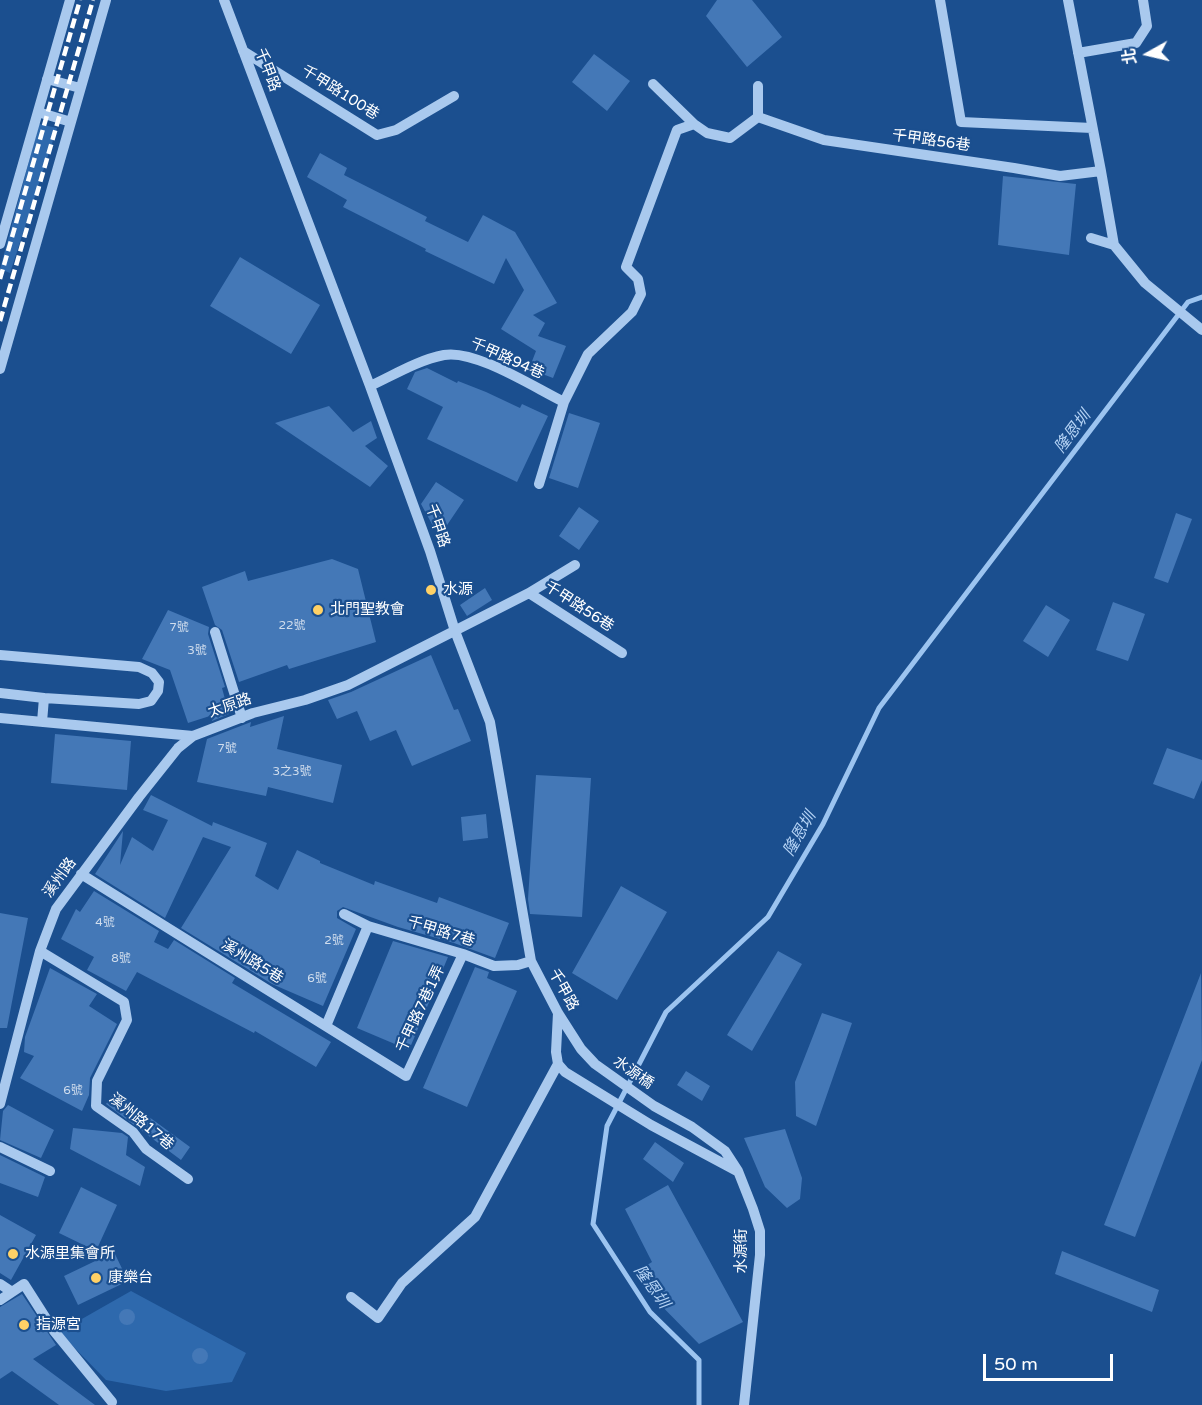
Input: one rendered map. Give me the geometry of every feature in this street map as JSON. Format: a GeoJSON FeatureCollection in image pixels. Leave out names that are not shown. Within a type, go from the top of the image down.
{"type":"FeatureCollection","features":[{"type":"Feature","properties":{"kind":"street"},"geometry":{"type":"LineString","coordinates":[[0,244],[70,0]]}},
{"type":"Feature","properties":{"kind":"street"},"geometry":{"type":"LineString","coordinates":[[0,369],[106,0]]}},
{"type":"Feature","properties":{"kind":"street","name":"千甲路"},"geometry":{"type":"LineString","coordinates":[[224,0],[370,386],[430,551],[454,631],[490,722],[531,961],[558,1013],[581,1049],[595,1064]]}},
{"type":"Feature","properties":{"kind":"street"},"geometry":{"type":"LineString","coordinates":[[940,0],[961,122],[1092,128]]}},
{"type":"Feature","properties":{"kind":"street"},"geometry":{"type":"LineString","coordinates":[[1068,0],[1114,245],[1145,283],[1202,330]]}},
{"type":"Feature","properties":{"kind":"street"},"geometry":{"type":"LineString","coordinates":[[1078,53],[1136,43],[1147,26],[1143,0]]}},
{"type":"Feature","properties":{"kind":"street","name":"千甲路100巷"},"geometry":{"type":"LineString","coordinates":[[243,51],[377,135],[396,130],[454,96]]}},
{"type":"Feature","properties":{"kind":"street"},"geometry":{"type":"LineString","coordinates":[[48,79],[80,88]]}},
{"type":"Feature","properties":{"kind":"street"},"geometry":{"type":"LineString","coordinates":[[653,84],[694,124],[707,133],[730,138],[758,117],[758,86]]}},
{"type":"Feature","properties":{"kind":"street"},"geometry":{"type":"LineString","coordinates":[[38,112],[71,122]]}},
{"type":"Feature","properties":{"kind":"street","name":"千甲路56巷"},"geometry":{"type":"LineString","coordinates":[[758,117],[824,140],[1060,176],[1101,171]]}},
{"type":"Feature","properties":{"kind":"street"},"geometry":{"type":"LineString","coordinates":[[539,484],[564,402],[588,354],[632,312],[642,294],[638,279],[626,267],[677,130],[694,124]]}},
{"type":"Feature","properties":{"kind":"street"},"geometry":{"type":"LineString","coordinates":[[1091,238],[1114,245]]}},
{"type":"Feature","properties":{"kind":"street","name":"千甲路94巷"},"geometry":{"type":"LineString","coordinates":[[370,386],[431,358],[460,354],[476,358],[564,402]]}},
{"type":"Feature","properties":{"kind":"street"},"geometry":{"type":"LineString","coordinates":[[529,592],[575,565]]}},
{"type":"Feature","properties":{"kind":"street","name":"千甲路56巷"},"geometry":{"type":"LineString","coordinates":[[454,631],[529,592],[622,653]]}},
{"type":"Feature","properties":{"kind":"street","name":"太原路"},"geometry":{"type":"LineString","coordinates":[[0,718],[193,736],[242,718],[348,686],[454,631]]}},
{"type":"Feature","properties":{"kind":"street"},"geometry":{"type":"LineString","coordinates":[[216,632],[242,718]]}},
{"type":"Feature","properties":{"kind":"street"},"geometry":{"type":"LineString","coordinates":[[0,655],[140,667],[152,673],[159,682],[158,692],[151,701],[138,704],[0,693]]}},
{"type":"Feature","properties":{"kind":"street"},"geometry":{"type":"LineString","coordinates":[[42,722],[44,698]]}},
{"type":"Feature","properties":{"kind":"street","name":"溪州路"},"geometry":{"type":"LineString","coordinates":[[0,1104],[40,951],[56,909],[139,796],[178,748],[193,736]]}},
{"type":"Feature","properties":{"kind":"street","name":"溪州路5巷"},"geometry":{"type":"LineString","coordinates":[[81,874],[406,1076]]}},
{"type":"Feature","properties":{"kind":"street","name":"千甲路7巷"},"geometry":{"type":"LineString","coordinates":[[344,914],[368,926],[463,954],[494,966],[518,965],[531,961]]}},
{"type":"Feature","properties":{"kind":"street"},"geometry":{"type":"LineString","coordinates":[[326,1026],[368,926]]}},
{"type":"Feature","properties":{"kind":"street","name":"溪州路17巷"},"geometry":{"type":"LineString","coordinates":[[40,951],[124,1002],[127,1020],[97,1081],[96,1106],[133,1132],[146,1149],[188,1179]]}},
{"type":"Feature","properties":{"kind":"street","name":"千甲路7巷1弄"},"geometry":{"type":"LineString","coordinates":[[406,1076],[463,954]]}},
{"type":"Feature","properties":{"kind":"street"},"geometry":{"type":"LineString","coordinates":[[558,1013],[556,1052],[558,1064],[565,1072],[651,1125],[738,1171]]}},
{"type":"Feature","properties":{"kind":"street"},"geometry":{"type":"LineString","coordinates":[[351,1297],[378,1318],[402,1282],[475,1217],[558,1064]]}},
{"type":"Feature","properties":{"kind":"street","name":"水源橋"},"geometry":{"type":"LineString","coordinates":[[595,1064],[654,1106]]}},
{"type":"Feature","properties":{"kind":"street","name":"水源街"},"geometry":{"type":"LineString","coordinates":[[654,1106],[692,1127],[725,1151],[738,1171],[760,1232],[760,1255],[744,1405]]}},
{"type":"Feature","properties":{"kind":"street"},"geometry":{"type":"LineString","coordinates":[[0,1147],[50,1171]]}},
{"type":"Feature","properties":{"kind":"street"},"geometry":{"type":"LineString","coordinates":[[0,1284],[12,1292]]}},
{"type":"Feature","properties":{"kind":"street"},"geometry":{"type":"LineString","coordinates":[[0,1300],[24,1284],[54,1331],[112,1402]]}},
{"type":"Feature","properties":{"kind":"shaded area"},"geometry":{"type":"Polygon","coordinates":[[[39,124],[57,128],[10,273],[0,269],[39,124]]]}},
{"type":"Feature","properties":{"kind":"shaded area"},"geometry":{"type":"Polygon","coordinates":[[[131,1291],[246,1353],[232,1382],[166,1391],[106,1380],[59,1332],[131,1291]]]}},
{"type":"Feature","properties":{"kind":"building"},"geometry":{"type":"Polygon","coordinates":[[[717,0],[752,0],[782,37],[747,67],[706,16],[717,0]]]}},
{"type":"Feature","properties":{"kind":"building"},"geometry":{"type":"Polygon","coordinates":[[[594,54],[630,81],[607,111],[572,82],[594,54]]]}},
{"type":"Feature","properties":{"kind":"building"},"geometry":{"type":"Polygon","coordinates":[[[320,153],[347,168],[344,175],[427,217],[425,221],[468,242],[483,215],[515,232],[557,303],[533,315],[545,323],[538,336],[566,346],[553,378],[529,369],[536,351],[501,329],[524,290],[506,258],[494,284],[425,251],[426,249],[343,207],[347,200],[307,177],[320,153]]]}},
{"type":"Feature","properties":{"kind":"building"},"geometry":{"type":"Polygon","coordinates":[[[1003,176],[1076,184],[1069,255],[998,245],[1003,176]]]}},
{"type":"Feature","properties":{"kind":"building"},"geometry":{"type":"Polygon","coordinates":[[[240,257],[320,305],[291,354],[210,306],[240,257]]]}},
{"type":"Feature","properties":{"kind":"building"},"geometry":{"type":"Polygon","coordinates":[[[427,368],[457,383],[458,381],[486,392],[520,408],[522,404],[548,416],[517,482],[427,439],[443,407],[407,389],[415,372],[427,368]]]}},
{"type":"Feature","properties":{"kind":"building"},"geometry":{"type":"Polygon","coordinates":[[[329,406],[353,432],[371,421],[377,438],[365,446],[388,466],[370,487],[275,423],[329,406]]]}},
{"type":"Feature","properties":{"kind":"building"},"geometry":{"type":"Polygon","coordinates":[[[569,413],[600,423],[578,488],[549,478],[569,413]]]}},
{"type":"Feature","properties":{"kind":"building"},"geometry":{"type":"Polygon","coordinates":[[[436,482],[464,500],[439,537],[421,504],[436,482]]]}},
{"type":"Feature","properties":{"kind":"building"},"geometry":{"type":"Polygon","coordinates":[[[579,507],[599,521],[579,550],[559,536],[579,507]]]}},
{"type":"Feature","properties":{"kind":"building"},"geometry":{"type":"Polygon","coordinates":[[[1176,513],[1192,519],[1168,583],[1154,578],[1176,513]]]}},
{"type":"Feature","properties":{"kind":"building","name":"北門聖教會"},"geometry":{"type":"Polygon","coordinates":[[[332,559],[358,569],[376,642],[289,669],[287,665],[239,682],[222,630],[215,625],[202,587],[245,571],[248,581],[332,559]]]}},
{"type":"Feature","properties":{"kind":"building"},"geometry":{"type":"Polygon","coordinates":[[[485,588],[492,600],[467,616],[460,605],[485,588]]]}},
{"type":"Feature","properties":{"kind":"building"},"geometry":{"type":"Polygon","coordinates":[[[1113,602],[1145,614],[1128,661],[1096,650],[1113,602]]]}},
{"type":"Feature","properties":{"kind":"building"},"geometry":{"type":"Polygon","coordinates":[[[1046,605],[1070,620],[1048,657],[1023,641],[1046,605]]]}},
{"type":"Feature","properties":{"kind":"building"},"geometry":{"type":"Polygon","coordinates":[[[168,610],[209,627],[208,634],[225,687],[222,688],[229,714],[212,721],[213,715],[188,723],[170,670],[142,659],[168,610]]]}},
{"type":"Feature","properties":{"kind":"building"},"geometry":{"type":"Polygon","coordinates":[[[431,655],[454,710],[458,709],[471,741],[412,766],[396,730],[370,741],[357,711],[337,719],[328,700],[351,692],[431,655]]]}},
{"type":"Feature","properties":{"kind":"building"},"geometry":{"type":"Polygon","coordinates":[[[284,716],[277,749],[342,765],[333,803],[268,787],[266,796],[197,782],[207,739],[251,722],[250,727],[284,716]]]}},
{"type":"Feature","properties":{"kind":"building"},"geometry":{"type":"Polygon","coordinates":[[[55,734],[131,741],[127,790],[51,783],[55,734]]]}},
{"type":"Feature","properties":{"kind":"building"},"geometry":{"type":"Polygon","coordinates":[[[1167,748],[1202,760],[1202,780],[1194,799],[1153,784],[1167,748]]]}},
{"type":"Feature","properties":{"kind":"building"},"geometry":{"type":"Polygon","coordinates":[[[536,775],[591,778],[582,917],[530,914],[528,899],[536,775]]]}},
{"type":"Feature","properties":{"kind":"building"},"geometry":{"type":"Polygon","coordinates":[[[151,795],[212,826],[213,822],[267,843],[255,876],[278,890],[297,850],[320,863],[374,885],[375,881],[437,903],[439,897],[509,923],[495,958],[343,907],[337,911],[337,918],[356,929],[323,1006],[272,984],[181,928],[231,847],[203,837],[165,918],[95,874],[123,831],[120,865],[132,837],[153,851],[168,820],[143,810],[151,795]]]}},
{"type":"Feature","properties":{"kind":"building"},"geometry":{"type":"Polygon","coordinates":[[[486,814],[488,838],[463,841],[461,817],[486,814]]]}},
{"type":"Feature","properties":{"kind":"building"},"geometry":{"type":"Polygon","coordinates":[[[621,886],[667,912],[617,1000],[572,973],[621,886]]]}},
{"type":"Feature","properties":{"kind":"building"},"geometry":{"type":"Polygon","coordinates":[[[94,891],[159,931],[154,942],[168,949],[174,940],[235,978],[232,983],[331,1042],[316,1067],[255,1031],[254,1033],[137,972],[126,991],[87,970],[94,957],[61,939],[76,909],[80,912],[94,891]]]}},
{"type":"Feature","properties":{"kind":"building"},"geometry":{"type":"Polygon","coordinates":[[[0,913],[28,918],[7,1028],[0,1028],[0,913]]]}},
{"type":"Feature","properties":{"kind":"building"},"geometry":{"type":"Polygon","coordinates":[[[393,941],[448,957],[409,1050],[357,1028],[393,941]]]}},
{"type":"Feature","properties":{"kind":"building"},"geometry":{"type":"Polygon","coordinates":[[[778,951],[802,964],[752,1051],[727,1035],[778,951]]]}},
{"type":"Feature","properties":{"kind":"building"},"geometry":{"type":"Polygon","coordinates":[[[475,967],[489,972],[487,978],[517,991],[467,1107],[423,1088],[475,967]]]}},
{"type":"Feature","properties":{"kind":"building"},"geometry":{"type":"Polygon","coordinates":[[[50,968],[97,994],[89,1006],[117,1024],[90,1078],[89,1095],[82,1111],[20,1078],[34,1056],[24,1052],[25,1037],[50,968]]]}},
{"type":"Feature","properties":{"kind":"building"},"geometry":{"type":"Polygon","coordinates":[[[1201,973],[1202,1060],[1135,1237],[1104,1225],[1201,973]]]}},
{"type":"Feature","properties":{"kind":"building"},"geometry":{"type":"Polygon","coordinates":[[[822,1013],[852,1023],[816,1126],[796,1116],[795,1082],[822,1013]]]}},
{"type":"Feature","properties":{"kind":"building"},"geometry":{"type":"Polygon","coordinates":[[[686,1071],[710,1086],[702,1101],[677,1085],[686,1071]]]}},
{"type":"Feature","properties":{"kind":"building"},"geometry":{"type":"Polygon","coordinates":[[[115,1092],[190,1147],[181,1160],[106,1104],[115,1092]]]}},
{"type":"Feature","properties":{"kind":"building"},"geometry":{"type":"Polygon","coordinates":[[[8,1105],[54,1130],[41,1158],[0,1140],[3,1111],[8,1105]]]}},
{"type":"Feature","properties":{"kind":"building"},"geometry":{"type":"Polygon","coordinates":[[[73,1128],[122,1133],[128,1137],[126,1155],[145,1167],[140,1186],[70,1149],[73,1128]]]}},
{"type":"Feature","properties":{"kind":"building"},"geometry":{"type":"Polygon","coordinates":[[[785,1129],[802,1178],[800,1199],[787,1208],[765,1187],[744,1138],[785,1129]]]}},
{"type":"Feature","properties":{"kind":"building"},"geometry":{"type":"Polygon","coordinates":[[[655,1142],[684,1163],[673,1182],[643,1159],[655,1142]]]}},
{"type":"Feature","properties":{"kind":"building"},"geometry":{"type":"Polygon","coordinates":[[[0,1155],[45,1177],[38,1197],[0,1183],[0,1155]]]}},
{"type":"Feature","properties":{"kind":"building"},"geometry":{"type":"Polygon","coordinates":[[[668,1185],[743,1322],[699,1344],[643,1287],[636,1272],[652,1262],[625,1209],[668,1185]]]}},
{"type":"Feature","properties":{"kind":"building"},"geometry":{"type":"Polygon","coordinates":[[[81,1187],[117,1205],[96,1251],[59,1233],[81,1187]]]}},
{"type":"Feature","properties":{"kind":"building","name":"水源里集會所"},"geometry":{"type":"Polygon","coordinates":[[[0,1215],[36,1235],[11,1280],[0,1273],[0,1215]]]}},
{"type":"Feature","properties":{"kind":"building"},"geometry":{"type":"Polygon","coordinates":[[[1062,1251],[1159,1290],[1152,1312],[1055,1274],[1062,1251]]]}},
{"type":"Feature","properties":{"kind":"building","name":"康樂台"},"geometry":{"type":"Polygon","coordinates":[[[114,1252],[128,1281],[78,1305],[64,1276],[114,1252]]]}},
{"type":"Feature","properties":{"kind":"building","name":"指源宮"},"geometry":{"type":"Polygon","coordinates":[[[22,1294],[56,1345],[33,1359],[95,1405],[59,1405],[12,1371],[0,1379],[0,1307],[22,1294]]]}},
{"type":"Feature","properties":{"kind":"building"},"geometry":{"type":"Polygon","coordinates":[[[124,1309],[130,1309],[135,1317],[133,1323],[124,1325],[119,1320],[119,1314],[124,1309]]]}},
{"type":"Feature","properties":{"kind":"building"},"geometry":{"type":"Polygon","coordinates":[[[197,1348],[203,1348],[208,1356],[206,1362],[197,1364],[192,1359],[192,1353],[197,1348]]]}},
{"type":"Feature","properties":{"kind":"waterway","name":"隆恩圳"},"geometry":{"type":"LineString","coordinates":[[699,1405],[699,1360],[650,1312],[593,1224],[607,1126],[666,1012],[768,917],[823,824],[879,708],[1188,302],[1202,297]]}},
{"type":"Feature","properties":{"kind":"railway"},"geometry":{"type":"LineString","coordinates":[[0,279],[80,0]]}},
{"type":"Feature","properties":{"kind":"railway"},"geometry":{"type":"LineString","coordinates":[[0,321],[93,0]]}},
{"type":"Feature","properties":{"kind":"place","name":"水源"},"geometry":{"type":"Point","coordinates":[431,590]}},
{"type":"Feature","properties":{"kind":"place","name":"北門聖教會"},"geometry":{"type":"Point","coordinates":[318,610]}},
{"type":"Feature","properties":{"kind":"place","name":"水源里集會所"},"geometry":{"type":"Point","coordinates":[13,1254]}},
{"type":"Feature","properties":{"kind":"place","name":"康樂台"},"geometry":{"type":"Point","coordinates":[96,1278]}},
{"type":"Feature","properties":{"kind":"place","name":"指源宮"},"geometry":{"type":"Point","coordinates":[24,1325]}}]}
